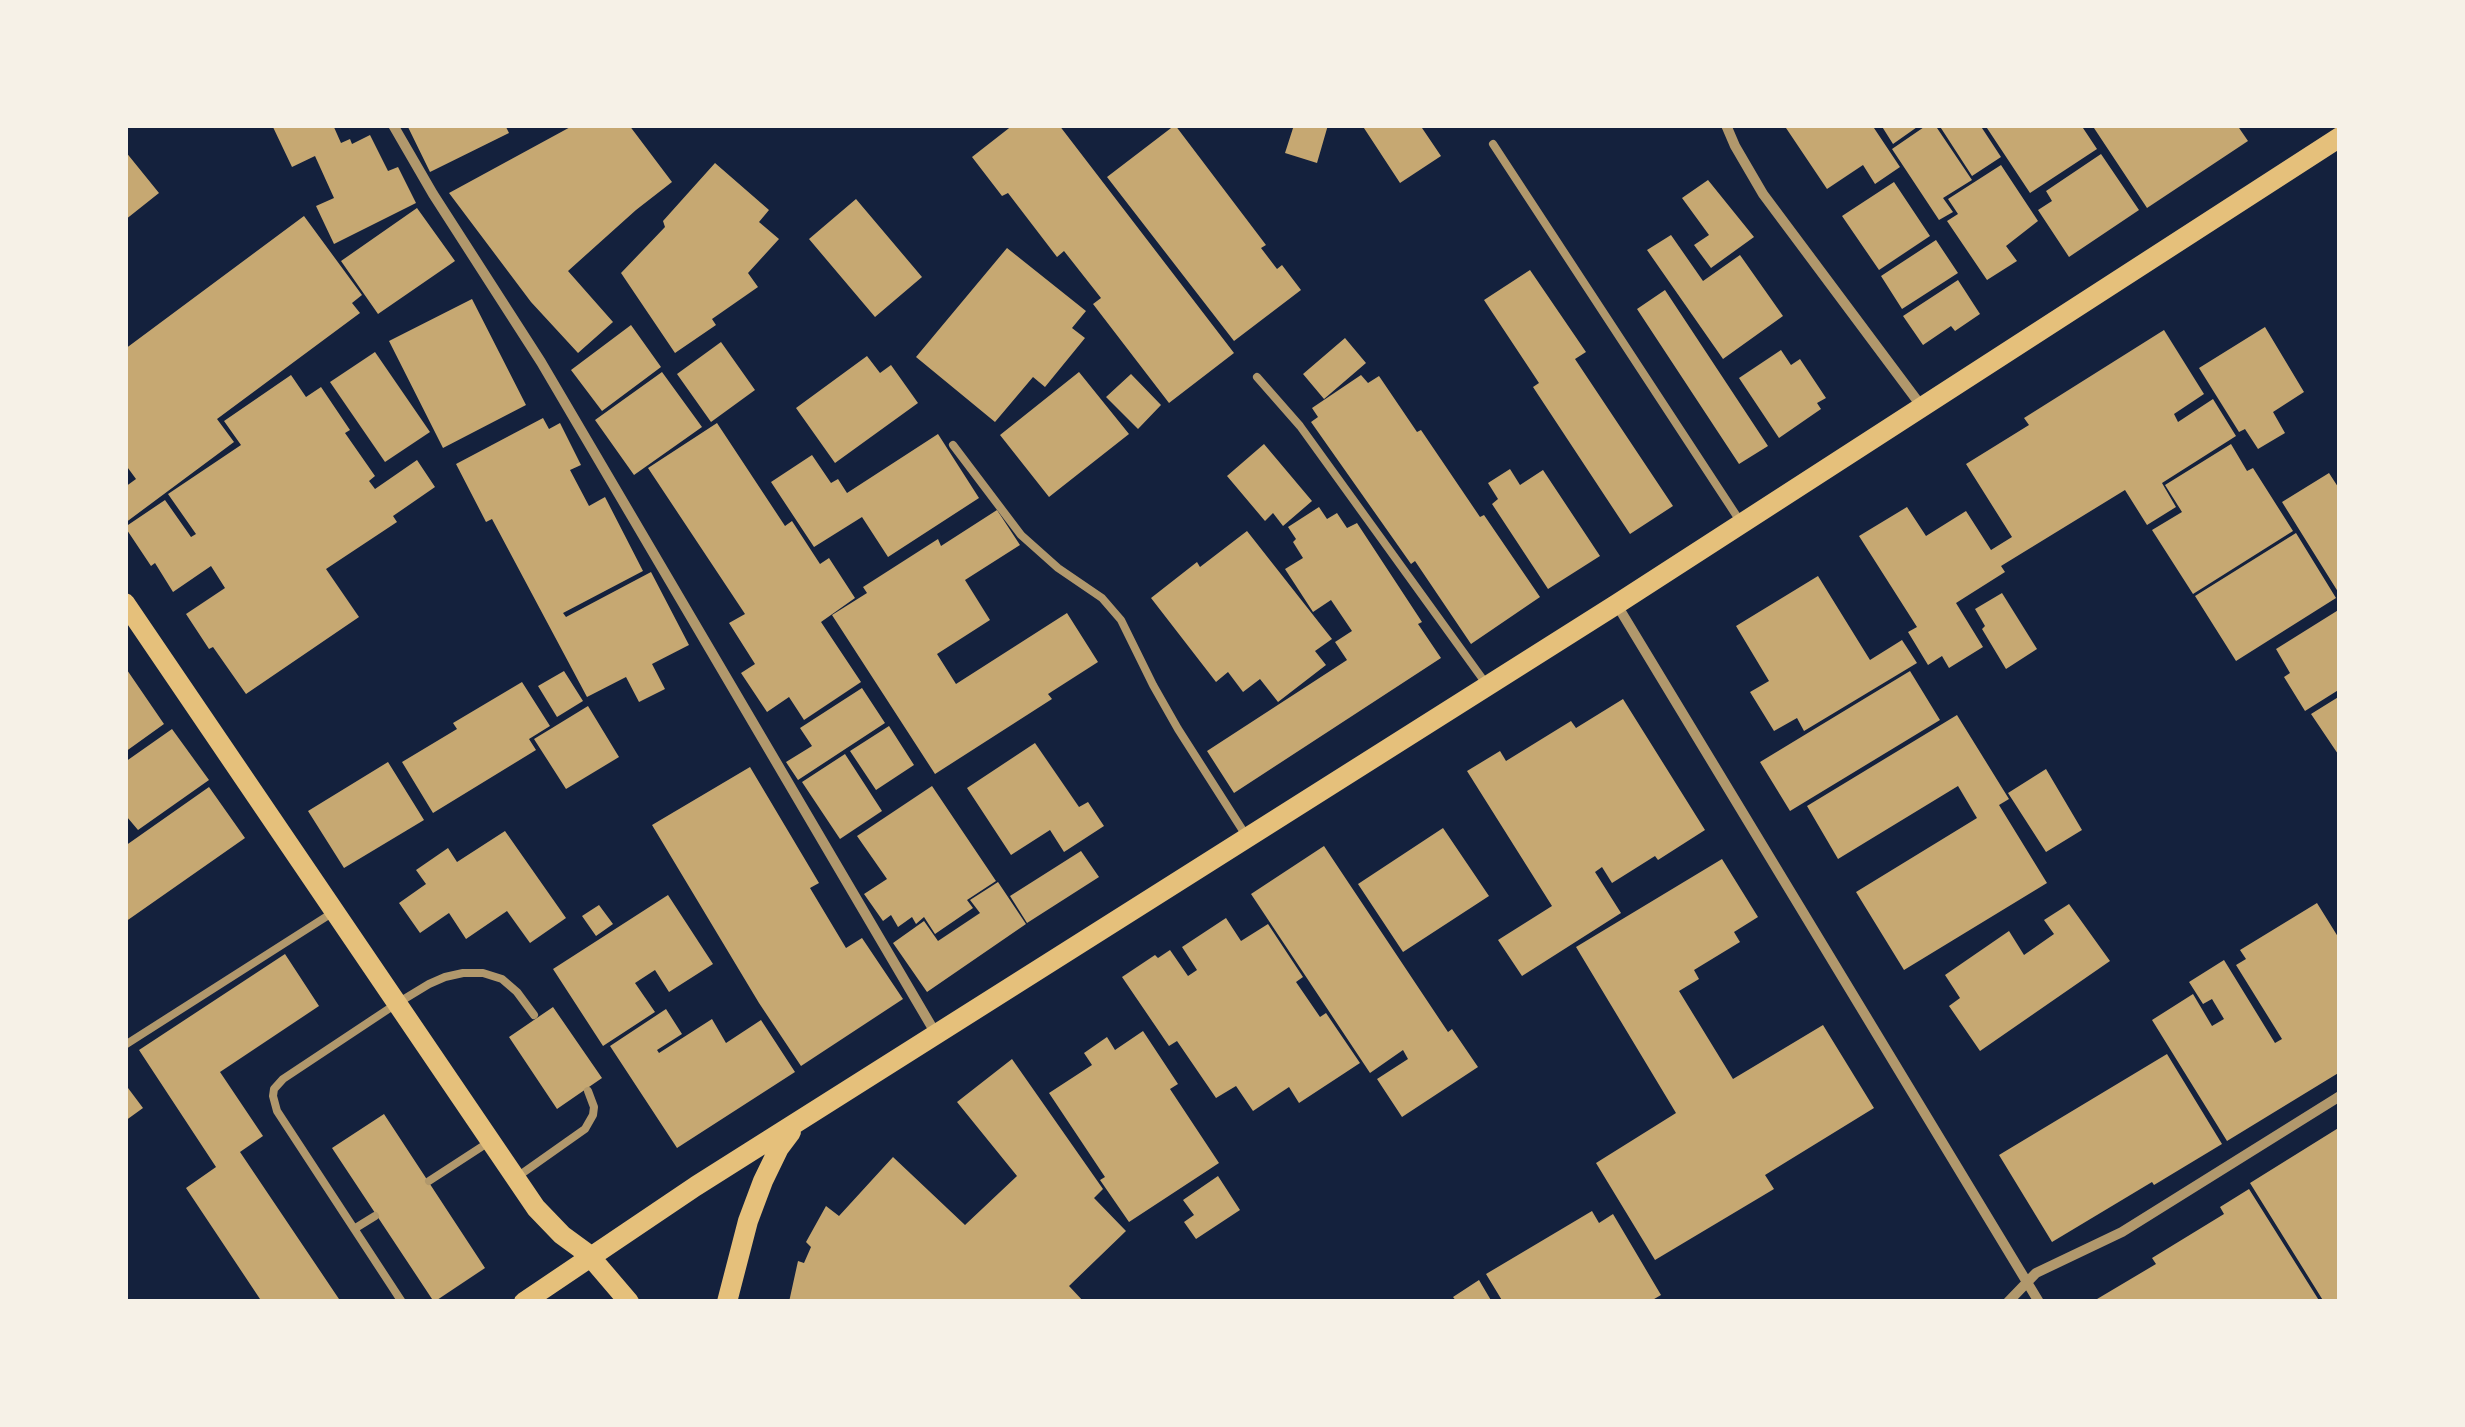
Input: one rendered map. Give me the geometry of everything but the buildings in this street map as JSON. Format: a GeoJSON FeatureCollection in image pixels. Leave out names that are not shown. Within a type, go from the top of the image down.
{"type":"FeatureCollection","features":[{"type":"Feature","properties":{"kind":"main road"},"geometry":{"type":"LineString","coordinates":[[524,1302],[696,1186],[1742,524],[2340,138]]}},
{"type":"Feature","properties":{"kind":"main road"},"geometry":{"type":"LineString","coordinates":[[125,603],[515,1178],[544,1218],[591,1258],[630,1302]]}},
{"type":"Feature","properties":{"kind":"main road"},"geometry":{"type":"LineString","coordinates":[[727,1302],[748,1220],[763,1181],[779,1148],[807,1118]]}},
{"type":"Feature","properties":{"kind":"street"},"geometry":{"type":"LineString","coordinates":[[393,125],[541,362],[936,1035]]}},
{"type":"Feature","properties":{"kind":"street"},"geometry":{"type":"LineString","coordinates":[[1726,125],[1763,194],[1923,408]]}},
{"type":"Feature","properties":{"kind":"street"},"geometry":{"type":"LineString","coordinates":[[1616,604],[2039,1302]]}},
{"type":"Feature","properties":{"kind":"street"},"geometry":{"type":"LineString","coordinates":[[2008,1302],[2026,1281],[2050,1265],[2122,1232],[2340,1096]]}},
{"type":"Feature","properties":{"kind":"lane"},"geometry":{"type":"LineString","coordinates":[[1493,144],[1742,524]]}},
{"type":"Feature","properties":{"kind":"lane"},"geometry":{"type":"LineString","coordinates":[[1257,377],[1300,426],[1487,685]]}},
{"type":"Feature","properties":{"kind":"lane"},"geometry":{"type":"LineString","coordinates":[[952,444],[1022,534],[1058,568],[1102,598],[1122,620],[1169,714],[1247,838]]}},
{"type":"Feature","properties":{"kind":"lane"},"geometry":{"type":"LineString","coordinates":[[125,1045],[334,912]]}},
{"type":"Feature","properties":{"kind":"lane"},"geometry":{"type":"LineString","coordinates":[[402,1302],[277,1110],[274,1089],[282,1079],[396,1004],[445,977],[483,973],[502,980],[534,1015]]}},
{"type":"Feature","properties":{"kind":"lane"},"geometry":{"type":"LineString","coordinates":[[515,1178],[585,1129],[594,1115],[588,1091]]}},
{"type":"Feature","properties":{"kind":"lane"},"geometry":{"type":"LineString","coordinates":[[430,1180],[490,1142]]}},
{"type":"Feature","properties":{"kind":"lane"},"geometry":{"type":"LineString","coordinates":[[354,1229],[374,1216]]}}]}
